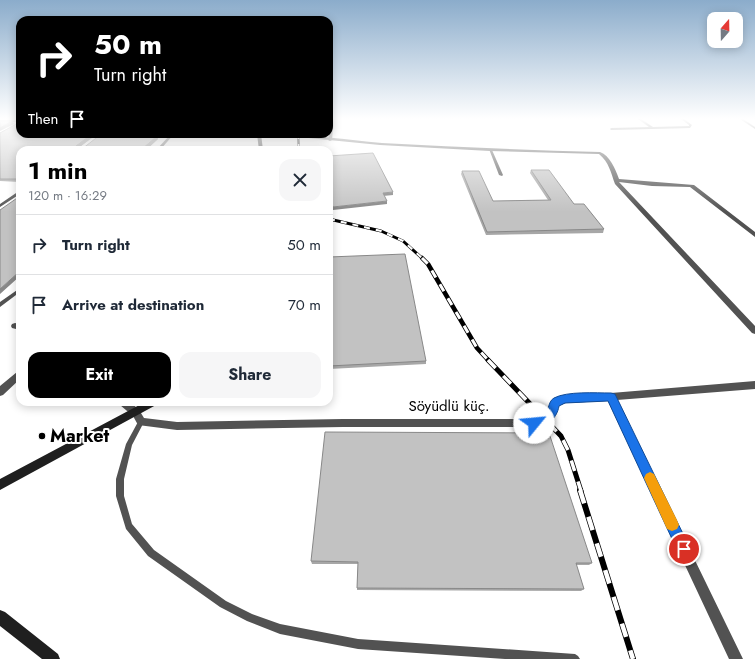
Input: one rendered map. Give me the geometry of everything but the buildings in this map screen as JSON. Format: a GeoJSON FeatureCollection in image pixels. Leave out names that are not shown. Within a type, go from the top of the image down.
{"type":"FeatureCollection","features":[{"type":"Feature","properties":{"kind":"street"},"geometry":{"type":"LineString","coordinates":[[486,150],[597,152],[604,155],[613,170],[620,187],[755,331]]}},
{"type":"Feature","properties":{"kind":"street"},"geometry":{"type":"LineString","coordinates":[[616,180],[692,186],[755,235]]}},
{"type":"Feature","properties":{"kind":"street"},"geometry":{"type":"LineString","coordinates":[[0,392],[16,378]]}},
{"type":"Feature","properties":{"kind":"street","name":"Söyüdlü küç."},"geometry":{"type":"LineString","coordinates":[[141,422],[177,426],[344,423],[534,423],[547,419],[553,412],[554,404],[565,399],[611,397],[755,385]]}},
{"type":"Feature","properties":{"kind":"street"},"geometry":{"type":"LineString","coordinates":[[611,397],[736,659]]}},
{"type":"Feature","properties":{"kind":"street"},"geometry":{"type":"LineString","coordinates":[[128,406],[136,413],[141,422]]}},
{"type":"Feature","properties":{"kind":"street"},"geometry":{"type":"LineString","coordinates":[[0,485],[147,406]]}},
{"type":"Feature","properties":{"kind":"street"},"geometry":{"type":"LineString","coordinates":[[0,617],[53,659]]}},
{"type":"Feature","properties":{"kind":"lane"},"geometry":{"type":"LineString","coordinates":[[490,150],[501,175]]}},
{"type":"Feature","properties":{"kind":"lane"},"geometry":{"type":"LineString","coordinates":[[0,206],[16,195]]}},
{"type":"Feature","properties":{"kind":"lane"},"geometry":{"type":"LineString","coordinates":[[0,305],[16,293]]}},
{"type":"Feature","properties":{"kind":"lane"},"geometry":{"type":"LineString","coordinates":[[141,422],[130,444],[120,479],[120,496],[129,526],[151,553],[223,604],[250,618],[280,628],[358,644],[575,659]]}},
{"type":"Feature","properties":{"kind":"railway"},"geometry":{"type":"LineString","coordinates":[[333,220],[381,231],[403,241],[423,259]]}},
{"type":"Feature","properties":{"kind":"railway"},"geometry":{"type":"LineString","coordinates":[[423,259],[428,264],[477,348],[489,361]]}},
{"type":"Feature","properties":{"kind":"railway"},"geometry":{"type":"LineString","coordinates":[[488,360],[561,436],[568,450],[581,491]]}},
{"type":"Feature","properties":{"kind":"railway"},"geometry":{"type":"LineString","coordinates":[[580,490],[633,659]]}},
{"type":"Feature","properties":{"kind":"slow traffic"},"geometry":{"type":"LineString","coordinates":[[650,478],[672,525]]}},
{"type":"Feature","properties":{"kind":"place","name":"Market"},"geometry":{"type":"Point","coordinates":[42,436]}},
{"type":"Feature","properties":{"kind":"route"},"geometry":{"type":"LineString","coordinates":[[534,423],[547,419],[553,412],[554,404],[558,401],[565,399],[611,397],[684,549]]}}]}
